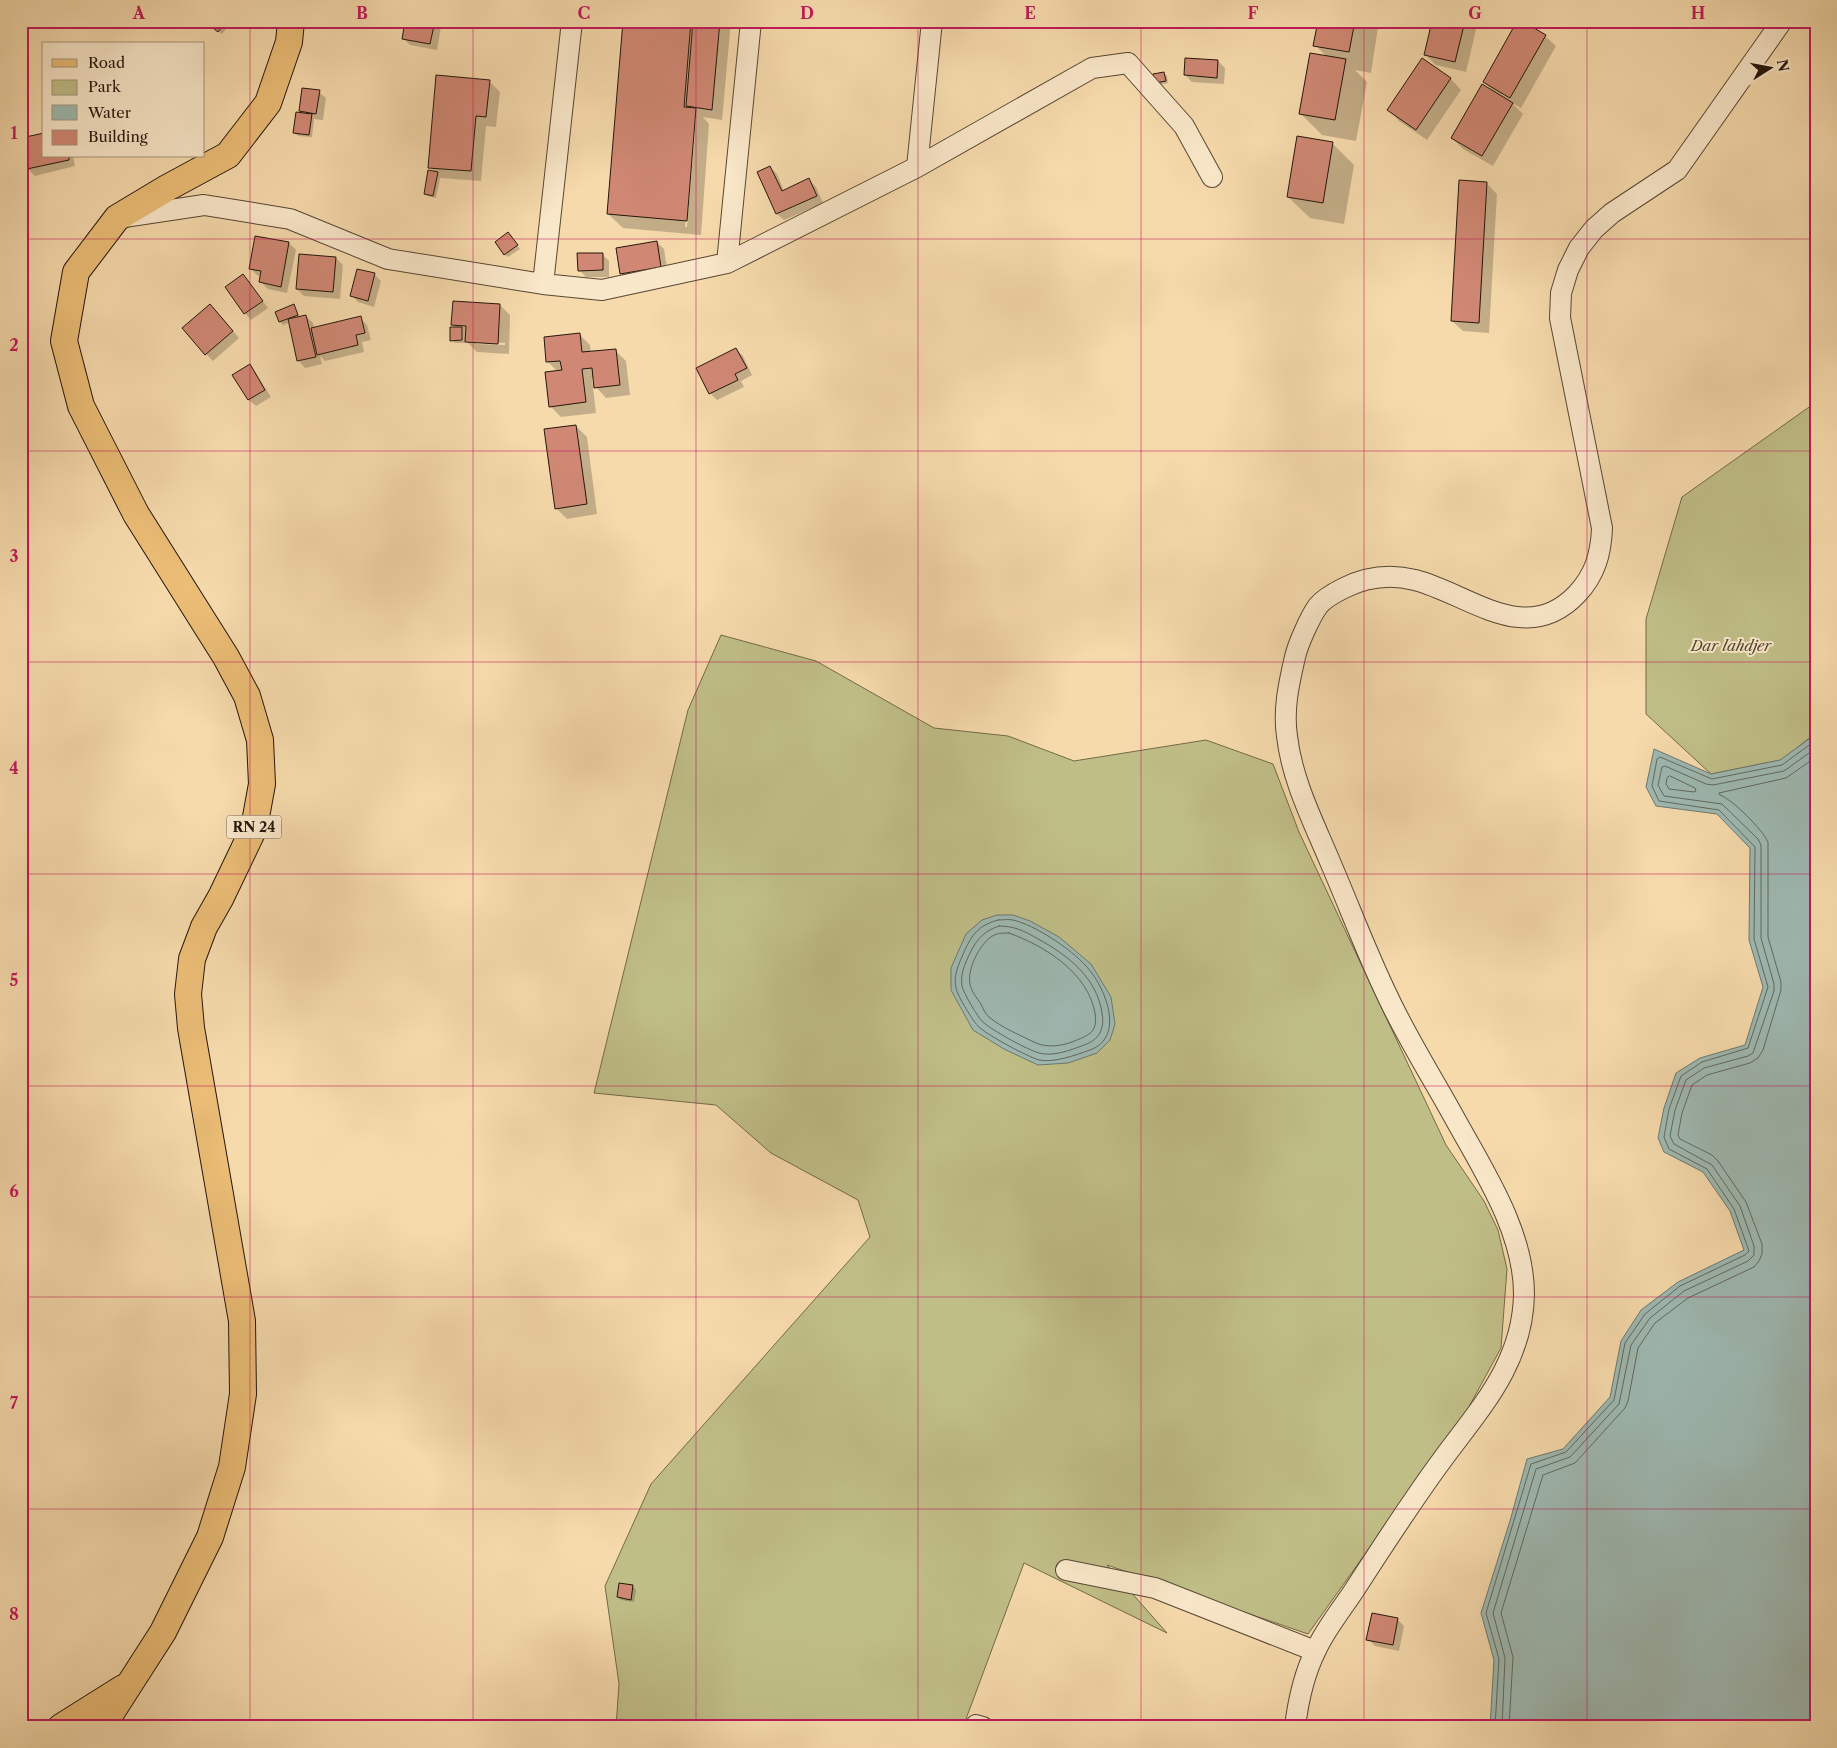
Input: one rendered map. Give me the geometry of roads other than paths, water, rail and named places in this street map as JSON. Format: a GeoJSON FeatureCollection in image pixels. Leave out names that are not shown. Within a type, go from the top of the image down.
{"type":"FeatureCollection","features":[{"type":"Feature","properties":{"kind":"main road","name":"RN 24"},"geometry":{"type":"LineString","coordinates":[[102,1727],[163,1632],[210,1537],[232,1467],[243,1394],[242,1321],[191,1028],[188,994],[192,959],[204,927],[221,897],[254,828],[262,784],[260,740],[247,696],[226,657],[136,514],[81,406],[64,341],[76,272],[118,218],[167,188],[228,155],[268,103],[289,42],[291,21]]}},
{"type":"Feature","properties":{"kind":"main road"},"geometry":{"type":"LineString","coordinates":[[61,1727],[128,1685]]}},
{"type":"Feature","properties":{"kind":"street"},"geometry":{"type":"LineString","coordinates":[[543,284],[572,21]]}},
{"type":"Feature","properties":{"kind":"street"},"geometry":{"type":"LineString","coordinates":[[727,263],[751,21]]}},
{"type":"Feature","properties":{"kind":"street"},"geometry":{"type":"LineString","coordinates":[[917,167],[932,21]]}},
{"type":"Feature","properties":{"kind":"street"},"geometry":{"type":"LineString","coordinates":[[1295,1727],[1299,1698],[1315,1650],[1388,1537],[1493,1392],[1510,1361],[1521,1327],[1524,1292],[1519,1256],[1503,1205],[1388,999],[1294,776],[1286,733],[1287,688],[1298,645],[1318,605],[1335,592],[1354,583],[1374,578],[1395,577],[1416,580],[1494,613],[1509,617],[1525,618],[1555,611],[1572,600],[1586,585],[1595,568],[1601,548],[1602,528],[1560,318],[1562,293],[1568,270],[1579,248],[1594,229],[1612,213],[1677,170],[1782,21]]}},
{"type":"Feature","properties":{"kind":"street"},"geometry":{"type":"LineString","coordinates":[[118,218],[204,205],[290,219],[388,259],[543,284],[602,290],[727,263],[917,167],[1092,68],[1128,63],[1184,126],[1212,177]]}},
{"type":"Feature","properties":{"kind":"street"},"geometry":{"type":"LineString","coordinates":[[1066,1570],[1155,1588],[1315,1650]]}},
{"type":"Feature","properties":{"kind":"water"},"geometry":{"type":"Polygon","coordinates":[[[1816,734],[1816,1727],[1490,1727],[1494,1660],[1481,1613],[1527,1459],[1563,1449],[1610,1397],[1621,1341],[1641,1310],[1678,1282],[1744,1250],[1730,1211],[1703,1172],[1664,1152],[1658,1138],[1664,1108],[1676,1073],[1700,1058],[1745,1045],[1763,987],[1749,940],[1750,848],[1717,814],[1656,806],[1646,787],[1654,749],[1711,774],[1780,760],[1816,734]]]}},
{"type":"Feature","properties":{"kind":"water"},"geometry":{"type":"Polygon","coordinates":[[[997,915],[1013,915],[1030,921],[1059,937],[1091,964],[1111,997],[1115,1024],[1110,1040],[1097,1053],[1068,1063],[1038,1065],[1004,1049],[973,1030],[951,990],[951,968],[966,934],[982,920],[997,915]]]}},
{"type":"Feature","properties":{"kind":"park label","name":"Dar lahdjer"},"geometry":{"type":"Point","coordinates":[1731,646]}}]}
